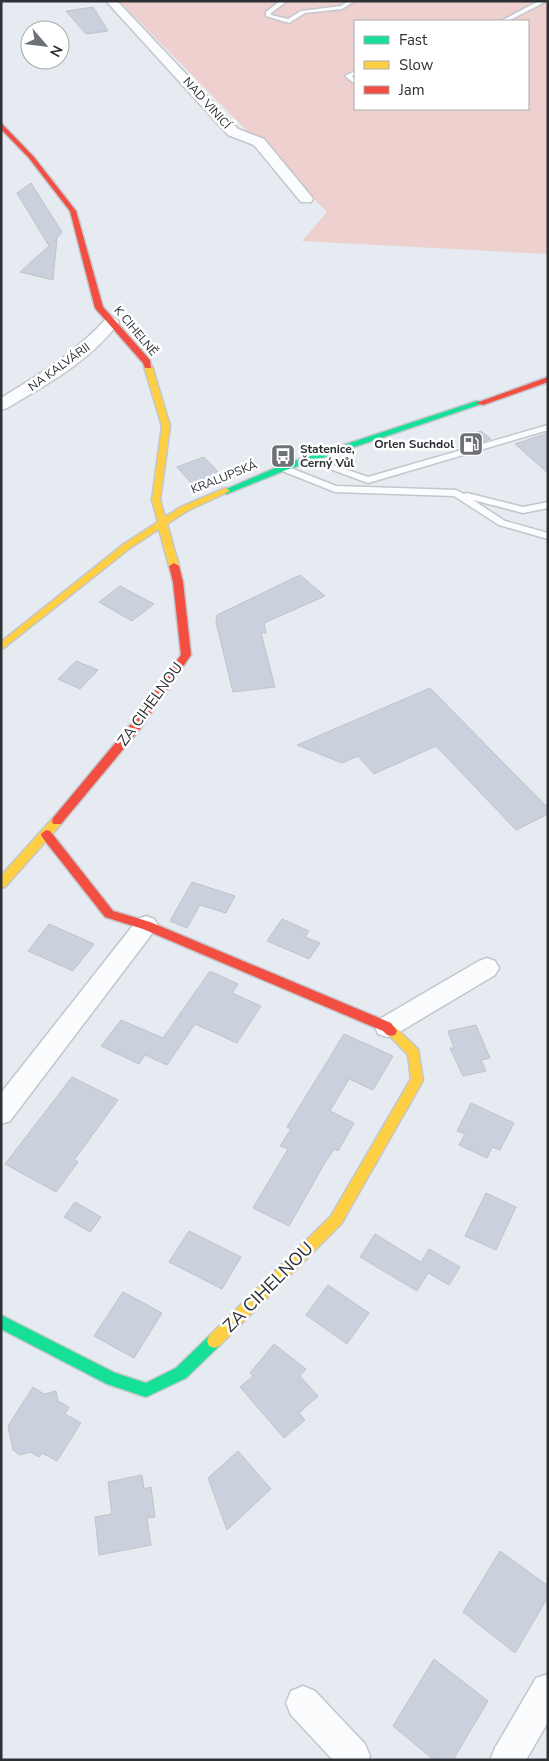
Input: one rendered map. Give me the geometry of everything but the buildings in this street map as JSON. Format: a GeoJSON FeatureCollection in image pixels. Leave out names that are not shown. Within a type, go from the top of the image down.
{"type":"FeatureCollection","features":[{"type":"Feature","properties":{"kind":"street","name":"NAD VINICÍ"},"geometry":{"type":"LineString","coordinates":[[111,1],[233,132],[259,142],[306,200]]}},
{"type":"Feature","properties":{"kind":"street","name":"K CIHELNĚ"},"geometry":{"type":"LineString","coordinates":[[1,125],[31,157],[73,211],[99,308],[146,362],[166,426],[156,500],[162,521]]}},
{"type":"Feature","properties":{"kind":"street","name":"NA KALVÁRII"},"geometry":{"type":"LineString","coordinates":[[1,405],[37,384],[98,338],[111,322]]}},
{"type":"Feature","properties":{"kind":"street","name":"KRALUPSKÁ"},"geometry":{"type":"LineString","coordinates":[[1,647],[126,546],[162,521],[206,499],[283,468],[399,431],[548,379]]}},
{"type":"Feature","properties":{"kind":"street","name":"ZA CIHELNOU"},"geometry":{"type":"LineString","coordinates":[[1,884],[46,834],[136,726],[186,655],[178,582],[162,521]]}},
{"type":"Feature","properties":{"kind":"street","name":"ZA CIHELNOU"},"geometry":{"type":"LineString","coordinates":[[1,1322],[112,1379],[146,1390],[181,1374],[336,1220],[417,1080],[414,1054],[387,1028],[146,925],[108,914],[46,834]]}},
{"type":"Feature","properties":{"kind":"street"},"geometry":{"type":"LineString","coordinates":[[1,1113],[146,925]]}},
{"type":"Feature","properties":{"kind":"street"},"geometry":{"type":"LineString","coordinates":[[387,1028],[487,968]]}},
{"type":"Feature","properties":{"kind":"street"},"geometry":{"type":"LineString","coordinates":[[507,1760],[548,1690]]}},
{"type":"Feature","properties":{"kind":"street"},"geometry":{"type":"LineString","coordinates":[[303,1703],[353,1758]]}},
{"type":"Feature","properties":{"kind":"lane"},"geometry":{"type":"LineString","coordinates":[[284,1],[268,12],[269,16],[288,21],[303,12],[342,7],[352,1]]}},
{"type":"Feature","properties":{"kind":"lane"},"geometry":{"type":"LineString","coordinates":[[512,20],[544,1]]}},
{"type":"Feature","properties":{"kind":"lane"},"geometry":{"type":"LineString","coordinates":[[354,73],[348,76],[354,81]]}},
{"type":"Feature","properties":{"kind":"lane"},"geometry":{"type":"LineString","coordinates":[[310,460],[368,480],[548,427]]}},
{"type":"Feature","properties":{"kind":"lane"},"geometry":{"type":"LineString","coordinates":[[283,468],[335,489],[456,493],[523,510],[548,505]]}},
{"type":"Feature","properties":{"kind":"lane"},"geometry":{"type":"LineString","coordinates":[[456,493],[502,523],[548,536]]}},
{"type":"Feature","properties":{"kind":"shaded area"},"geometry":{"type":"Polygon","coordinates":[[[119,1],[548,1],[548,254],[302,241],[327,212],[119,1]]]}},
{"type":"Feature","properties":{"kind":"traffic: fast"},"geometry":{"type":"LineString","coordinates":[[226,491],[283,468],[480,403]]}},
{"type":"Feature","properties":{"kind":"traffic: fast"},"geometry":{"type":"LineString","coordinates":[[1,1322],[112,1379],[146,1390],[181,1373],[214,1341]]}},
{"type":"Feature","properties":{"kind":"traffic: slow"},"geometry":{"type":"LineString","coordinates":[[148,366],[166,426],[156,500],[174,566]]}},
{"type":"Feature","properties":{"kind":"traffic: slow"},"geometry":{"type":"LineString","coordinates":[[1,647],[127,546],[184,509],[226,491]]}},
{"type":"Feature","properties":{"kind":"traffic: slow"},"geometry":{"type":"LineString","coordinates":[[1,884],[57,821]]}},
{"type":"Feature","properties":{"kind":"traffic: slow"},"geometry":{"type":"LineString","coordinates":[[214,1341],[336,1220],[417,1080],[414,1053],[391,1031]]}},
{"type":"Feature","properties":{"kind":"traffic: jam"},"geometry":{"type":"LineString","coordinates":[[1,125],[31,157],[73,211],[99,308],[147,362],[148,366]]}},
{"type":"Feature","properties":{"kind":"traffic: jam"},"geometry":{"type":"LineString","coordinates":[[480,403],[548,379]]}},
{"type":"Feature","properties":{"kind":"traffic: jam"},"geometry":{"type":"LineString","coordinates":[[57,821],[136,726],[186,655],[178,582],[174,566]]}},
{"type":"Feature","properties":{"kind":"traffic: jam"},"geometry":{"type":"LineString","coordinates":[[46,834],[109,914],[146,925],[387,1027],[391,1031]]}},
{"type":"Feature","properties":{"kind":"place","name":"Orlen Suchdol"},"geometry":{"type":"Point","coordinates":[471,444]}},
{"type":"Feature","properties":{"kind":"place","name":"Statenice, Černý Vůl"},"geometry":{"type":"Point","coordinates":[283,456]}}]}
